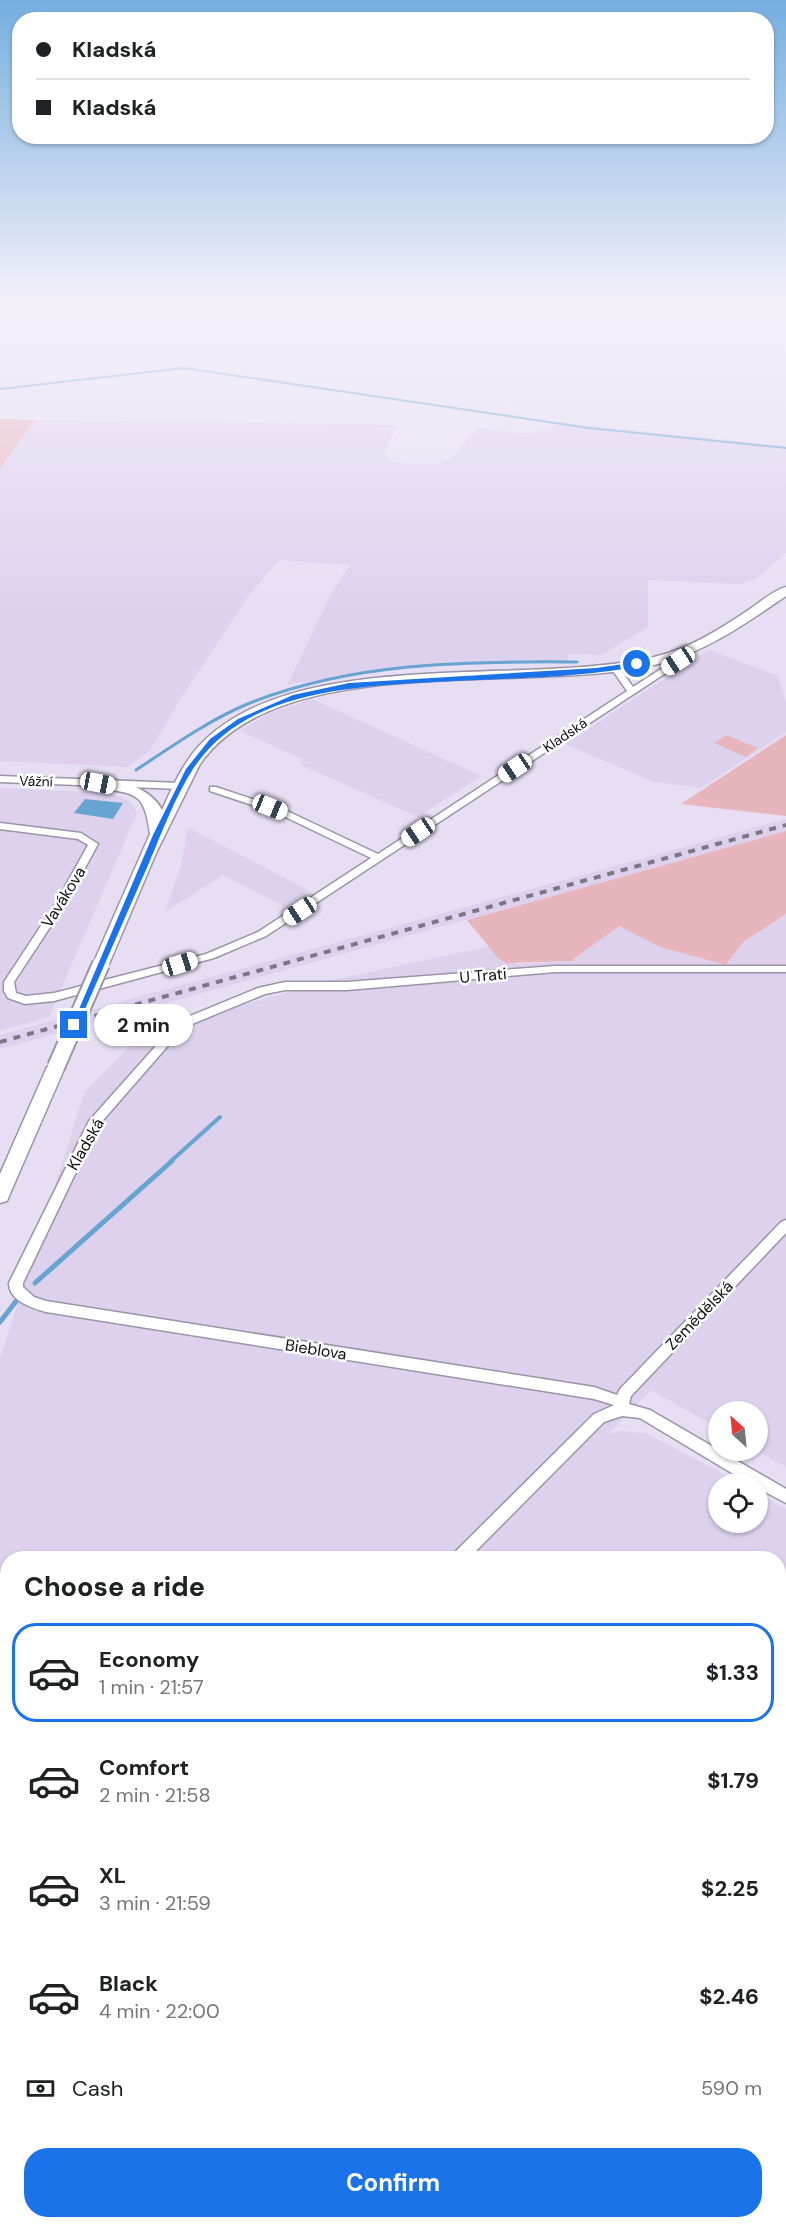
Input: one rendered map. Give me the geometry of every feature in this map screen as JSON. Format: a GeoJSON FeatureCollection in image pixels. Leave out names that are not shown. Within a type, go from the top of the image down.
{"type":"FeatureCollection","features":[{"type":"Feature","properties":{"kind":"main road"},"geometry":{"type":"LineString","coordinates":[[0,1196],[157,835],[180,786],[193,764],[212,740],[250,715],[296,697],[368,683],[615,668],[655,660],[696,647],[786,591]]}},
{"type":"Feature","properties":{"kind":"main road"},"geometry":{"type":"LineString","coordinates":[[98,783],[127,789],[146,797],[157,810],[157,835]]}},
{"type":"Feature","properties":{"kind":"street","name":"Kladská"},"geometry":{"type":"LineString","coordinates":[[54,997],[180,964],[237,945],[281,923],[681,659]]}},
{"type":"Feature","properties":{"kind":"street"},"geometry":{"type":"LineString","coordinates":[[615,668],[631,691]]}},
{"type":"Feature","properties":{"kind":"street","name":"Vážní"},"geometry":{"type":"LineString","coordinates":[[0,779],[180,786]]}},
{"type":"Feature","properties":{"kind":"street"},"geometry":{"type":"LineString","coordinates":[[213,789],[282,812],[380,858]]}},
{"type":"Feature","properties":{"kind":"street","name":"Vavákova"},"geometry":{"type":"LineString","coordinates":[[0,826],[81,836],[93,844],[61,903],[9,982],[10,991],[18,998],[25,1000],[54,997]]}},
{"type":"Feature","properties":{"kind":"street","name":"U Trati"},"geometry":{"type":"LineString","coordinates":[[187,1022],[262,991],[285,986],[347,986],[555,969],[786,969]]}},
{"type":"Feature","properties":{"kind":"street","name":"Kladská"},"geometry":{"type":"LineString","coordinates":[[16,1288],[17,1278],[93,1124],[168,1038],[187,1022]]}},
{"type":"Feature","properties":{"kind":"street","name":"Zemědělská"},"geometry":{"type":"LineString","coordinates":[[466,1551],[599,1418],[619,1407],[631,1386],[786,1225]]}},
{"type":"Feature","properties":{"kind":"street","name":"Bieblova"},"geometry":{"type":"LineString","coordinates":[[16,1288],[25,1298],[46,1307],[594,1393],[619,1407],[645,1414],[786,1497]]}},
{"type":"Feature","properties":{"kind":"shaded area"},"geometry":{"type":"Polygon","coordinates":[[[0,419],[35,420],[0,468],[0,419]]]}},
{"type":"Feature","properties":{"kind":"shaded area"},"geometry":{"type":"Polygon","coordinates":[[[35,420],[397,425],[384,454],[391,461],[407,464],[437,464],[452,458],[477,427],[531,434],[557,424],[590,426],[786,446],[786,553],[756,579],[741,584],[648,580],[648,627],[602,655],[568,654],[567,664],[519,662],[423,666],[288,684],[331,594],[350,565],[279,560],[249,595],[183,695],[149,752],[127,767],[0,761],[0,468],[35,420]]]}},
{"type":"Feature","properties":{"kind":"shaded area"},"geometry":{"type":"Polygon","coordinates":[[[709,650],[778,676],[786,703],[786,732],[701,788],[654,782],[565,744],[709,650]]]}},
{"type":"Feature","properties":{"kind":"shaded area"},"geometry":{"type":"Polygon","coordinates":[[[312,699],[481,776],[418,817],[301,765],[302,759],[240,731],[268,714],[312,699]]]}},
{"type":"Feature","properties":{"kind":"shaded area"},"geometry":{"type":"Polygon","coordinates":[[[726,735],[758,748],[746,757],[714,743],[726,735]]]}},
{"type":"Feature","properties":{"kind":"shaded area"},"geometry":{"type":"Polygon","coordinates":[[[786,735],[786,816],[681,804],[786,735]]]}},
{"type":"Feature","properties":{"kind":"shaded area"},"geometry":{"type":"Polygon","coordinates":[[[0,788],[110,793],[131,802],[137,813],[49,1017],[0,1031],[0,788]]]}},
{"type":"Feature","properties":{"kind":"shaded area"},"geometry":{"type":"Polygon","coordinates":[[[786,819],[786,831],[0,1049],[0,1035],[786,819]]]}},
{"type":"Feature","properties":{"kind":"shaded area"},"geometry":{"type":"Polygon","coordinates":[[[188,828],[308,890],[284,906],[223,875],[165,912],[181,865],[188,828]]]}},
{"type":"Feature","properties":{"kind":"shaded area"},"geometry":{"type":"Polygon","coordinates":[[[786,831],[786,914],[743,942],[726,965],[660,947],[619,926],[571,961],[506,963],[498,958],[467,920],[786,831]]]}},
{"type":"Feature","properties":{"kind":"shaded area"},"geometry":{"type":"Polygon","coordinates":[[[786,914],[786,1467],[768,1457],[768,1401],[708,1401],[708,1422],[651,1390],[608,1434],[621,1431],[645,1433],[722,1473],[708,1473],[708,1533],[768,1533],[768,1499],[786,1509],[786,1551],[0,1551],[0,1359],[85,1091],[145,1032],[337,979],[491,946],[498,958],[518,964],[571,961],[619,925],[660,947],[726,965],[743,942],[786,914]]]}},
{"type":"Feature","properties":{"kind":"water"},"geometry":{"type":"Polygon","coordinates":[[[85,799],[123,803],[113,819],[74,813],[85,799]]]}},
{"type":"Feature","properties":{"kind":"waterway"},"geometry":{"type":"LineString","coordinates":[[434,405],[589,428],[786,448]]}},
{"type":"Feature","properties":{"kind":"waterway"},"geometry":{"type":"LineString","coordinates":[[136,770],[189,735],[245,705],[325,680],[408,667],[493,662],[577,662]]}},
{"type":"Feature","properties":{"kind":"waterway"},"geometry":{"type":"LineString","coordinates":[[170,1162],[220,1117]]}},
{"type":"Feature","properties":{"kind":"waterway"},"geometry":{"type":"LineString","coordinates":[[35,1283],[172,1161]]}},
{"type":"Feature","properties":{"kind":"waterway"},"geometry":{"type":"LineString","coordinates":[[0,1322],[17,1300]]}},
{"type":"Feature","properties":{"kind":"railway"},"geometry":{"type":"LineString","coordinates":[[0,1042],[786,825]]}},
{"type":"Feature","properties":{"kind":"route"},"geometry":{"type":"LineString","coordinates":[[74,1025],[157,835],[189,769],[212,740],[240,721],[259,710],[296,697],[322,690],[375,682],[596,670],[637,664]]}}]}
